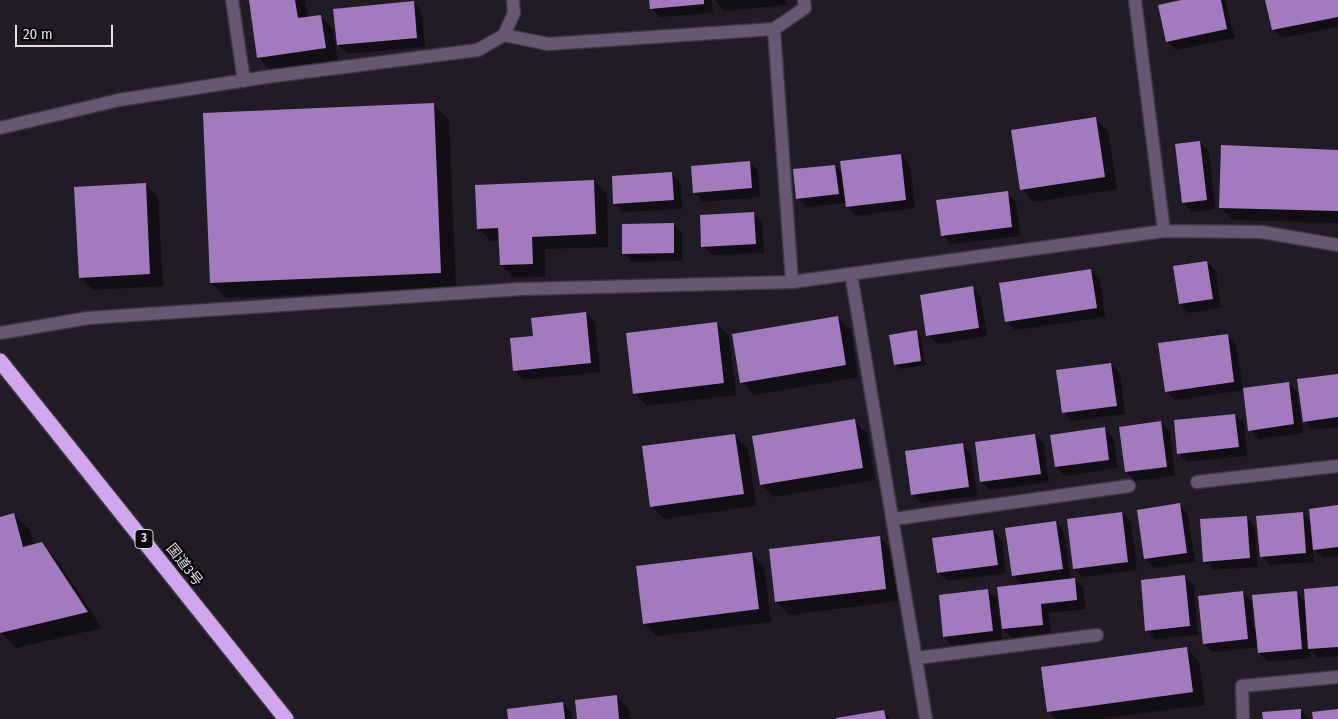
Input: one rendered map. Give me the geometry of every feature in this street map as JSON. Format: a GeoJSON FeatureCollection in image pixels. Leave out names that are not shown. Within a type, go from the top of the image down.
{"type":"FeatureCollection","features":[{"type":"Feature","properties":{"kind":"highway","name":"国道3号"},"geometry":{"type":"LineString","coordinates":[[0,361],[286,719]]}},
{"type":"Feature","properties":{"kind":"street"},"geometry":{"type":"LineString","coordinates":[[232,0],[244,81]]}},
{"type":"Feature","properties":{"kind":"street"},"geometry":{"type":"LineString","coordinates":[[0,128],[119,100],[244,81],[478,50],[504,35],[514,13],[513,0]]}},
{"type":"Feature","properties":{"kind":"street"},"geometry":{"type":"LineString","coordinates":[[504,35],[548,44],[774,29],[804,8],[804,0]]}},
{"type":"Feature","properties":{"kind":"street"},"geometry":{"type":"LineString","coordinates":[[1134,0],[1164,230]]}},
{"type":"Feature","properties":{"kind":"street"},"geometry":{"type":"LineString","coordinates":[[774,29],[792,282]]}},
{"type":"Feature","properties":{"kind":"street"},"geometry":{"type":"LineString","coordinates":[[0,333],[88,318],[512,289],[792,282],[1164,230],[1262,232],[1338,245]]}},
{"type":"Feature","properties":{"kind":"street"},"geometry":{"type":"LineString","coordinates":[[851,274],[894,518],[926,719]]}},
{"type":"Feature","properties":{"kind":"street"},"geometry":{"type":"LineString","coordinates":[[1197,482],[1338,466]]}},
{"type":"Feature","properties":{"kind":"street"},"geometry":{"type":"LineString","coordinates":[[894,518],[1129,486]]}},
{"type":"Feature","properties":{"kind":"street"},"geometry":{"type":"LineString","coordinates":[[917,658],[1096,635]]}},
{"type":"Feature","properties":{"kind":"street"},"geometry":{"type":"LineString","coordinates":[[1243,719],[1242,686],[1338,677]]}},
{"type":"Feature","properties":{"kind":"building"},"geometry":{"type":"Polygon","coordinates":[[[249,0],[295,0],[298,18],[321,15],[326,48],[257,58],[249,0]]]}},
{"type":"Feature","properties":{"kind":"building"},"geometry":{"type":"Polygon","coordinates":[[[649,0],[704,0],[704,4],[650,9],[649,0]]]}},
{"type":"Feature","properties":{"kind":"building"},"geometry":{"type":"Polygon","coordinates":[[[1181,0],[1221,0],[1227,29],[1166,42],[1158,5],[1181,0]]]}},
{"type":"Feature","properties":{"kind":"building"},"geometry":{"type":"Polygon","coordinates":[[[1265,0],[1338,0],[1338,17],[1272,30],[1265,0]]]}},
{"type":"Feature","properties":{"kind":"building"},"geometry":{"type":"Polygon","coordinates":[[[414,1],[417,38],[337,45],[333,9],[414,1]]]}},
{"type":"Feature","properties":{"kind":"building"},"geometry":{"type":"Polygon","coordinates":[[[434,103],[441,273],[210,283],[203,113],[434,103]]]}},
{"type":"Feature","properties":{"kind":"building"},"geometry":{"type":"Polygon","coordinates":[[[1096,117],[1105,177],[1020,190],[1011,130],[1096,117]]]}},
{"type":"Feature","properties":{"kind":"building"},"geometry":{"type":"Polygon","coordinates":[[[1200,141],[1207,200],[1182,203],[1175,144],[1200,141]]]}},
{"type":"Feature","properties":{"kind":"building"},"geometry":{"type":"Polygon","coordinates":[[[1221,145],[1338,150],[1338,211],[1219,208],[1221,145]]]}},
{"type":"Feature","properties":{"kind":"building"},"geometry":{"type":"Polygon","coordinates":[[[901,154],[906,200],[846,207],[840,161],[901,154]]]}},
{"type":"Feature","properties":{"kind":"building"},"geometry":{"type":"Polygon","coordinates":[[[750,161],[752,188],[693,193],[691,166],[750,161]]]}},
{"type":"Feature","properties":{"kind":"building"},"geometry":{"type":"Polygon","coordinates":[[[835,165],[839,194],[796,199],[793,169],[835,165]]]}},
{"type":"Feature","properties":{"kind":"building"},"geometry":{"type":"Polygon","coordinates":[[[672,172],[674,200],[613,204],[612,176],[672,172]]]}},
{"type":"Feature","properties":{"kind":"building"},"geometry":{"type":"Polygon","coordinates":[[[594,180],[596,234],[532,237],[533,264],[500,265],[498,228],[477,229],[475,185],[594,180]]]}},
{"type":"Feature","properties":{"kind":"building"},"geometry":{"type":"Polygon","coordinates":[[[146,183],[150,274],[79,278],[74,187],[146,183]]]}},
{"type":"Feature","properties":{"kind":"building"},"geometry":{"type":"Polygon","coordinates":[[[1008,191],[1012,227],[941,236],[936,200],[1008,191]]]}},
{"type":"Feature","properties":{"kind":"building"},"geometry":{"type":"Polygon","coordinates":[[[754,212],[756,244],[701,247],[700,215],[754,212]]]}},
{"type":"Feature","properties":{"kind":"building"},"geometry":{"type":"Polygon","coordinates":[[[674,223],[674,253],[622,254],[622,224],[674,223]]]}},
{"type":"Feature","properties":{"kind":"building"},"geometry":{"type":"Polygon","coordinates":[[[1207,261],[1213,299],[1179,304],[1173,266],[1207,261]]]}},
{"type":"Feature","properties":{"kind":"building"},"geometry":{"type":"Polygon","coordinates":[[[1091,269],[1097,308],[1005,322],[999,283],[1091,269]]]}},
{"type":"Feature","properties":{"kind":"building"},"geometry":{"type":"Polygon","coordinates":[[[973,286],[979,328],[926,336],[920,295],[973,286]]]}},
{"type":"Feature","properties":{"kind":"building"},"geometry":{"type":"Polygon","coordinates":[[[586,312],[591,363],[513,371],[510,338],[533,336],[531,318],[586,312]]]}},
{"type":"Feature","properties":{"kind":"building"},"geometry":{"type":"Polygon","coordinates":[[[838,316],[846,365],[740,383],[732,334],[838,316]]]}},
{"type":"Feature","properties":{"kind":"building"},"geometry":{"type":"Polygon","coordinates":[[[717,322],[724,383],[633,394],[626,333],[717,322]]]}},
{"type":"Feature","properties":{"kind":"building"},"geometry":{"type":"Polygon","coordinates":[[[917,330],[921,361],[894,365],[889,335],[917,330]]]}},
{"type":"Feature","properties":{"kind":"building"},"geometry":{"type":"Polygon","coordinates":[[[1228,334],[1234,382],[1165,392],[1158,343],[1228,334]]]}},
{"type":"Feature","properties":{"kind":"building"},"geometry":{"type":"Polygon","coordinates":[[[1111,363],[1117,406],[1062,413],[1056,370],[1111,363]]]}},
{"type":"Feature","properties":{"kind":"building"},"geometry":{"type":"Polygon","coordinates":[[[1338,374],[1338,417],[1303,422],[1297,379],[1338,374]]]}},
{"type":"Feature","properties":{"kind":"building"},"geometry":{"type":"Polygon","coordinates":[[[1289,382],[1294,424],[1248,431],[1243,388],[1289,382]]]}},
{"type":"Feature","properties":{"kind":"building"},"geometry":{"type":"Polygon","coordinates":[[[1235,414],[1239,447],[1177,454],[1174,420],[1235,414]]]}},
{"type":"Feature","properties":{"kind":"building"},"geometry":{"type":"Polygon","coordinates":[[[855,419],[863,468],[760,485],[752,436],[855,419]]]}},
{"type":"Feature","properties":{"kind":"building"},"geometry":{"type":"Polygon","coordinates":[[[1161,421],[1167,467],[1125,472],[1119,427],[1161,421]]]}},
{"type":"Feature","properties":{"kind":"building"},"geometry":{"type":"Polygon","coordinates":[[[1105,427],[1109,460],[1055,467],[1050,435],[1105,427]]]}},
{"type":"Feature","properties":{"kind":"building"},"geometry":{"type":"Polygon","coordinates":[[[735,434],[744,494],[650,507],[642,446],[735,434]]]}},
{"type":"Feature","properties":{"kind":"building"},"geometry":{"type":"Polygon","coordinates":[[[1035,434],[1041,474],[980,482],[975,442],[1035,434]]]}},
{"type":"Feature","properties":{"kind":"building"},"geometry":{"type":"Polygon","coordinates":[[[963,443],[969,487],[911,495],[905,451],[963,443]]]}},
{"type":"Feature","properties":{"kind":"building"},"geometry":{"type":"Polygon","coordinates":[[[1180,503],[1187,553],[1144,559],[1137,510],[1180,503]]]}},
{"type":"Feature","properties":{"kind":"building"},"geometry":{"type":"Polygon","coordinates":[[[1338,505],[1338,547],[1313,550],[1309,509],[1338,505]]]}},
{"type":"Feature","properties":{"kind":"building"},"geometry":{"type":"Polygon","coordinates":[[[1122,512],[1128,562],[1073,569],[1067,519],[1122,512]]]}},
{"type":"Feature","properties":{"kind":"building"},"geometry":{"type":"Polygon","coordinates":[[[1303,512],[1306,553],[1260,557],[1256,516],[1303,512]]]}},
{"type":"Feature","properties":{"kind":"building"},"geometry":{"type":"Polygon","coordinates":[[[14,513],[23,547],[42,542],[88,612],[0,633],[0,517],[14,513]]]}},
{"type":"Feature","properties":{"kind":"building"},"geometry":{"type":"Polygon","coordinates":[[[1247,516],[1250,558],[1203,562],[1200,519],[1247,516]]]}},
{"type":"Feature","properties":{"kind":"building"},"geometry":{"type":"Polygon","coordinates":[[[1056,521],[1063,569],[1012,576],[1005,528],[1056,521]]]}},
{"type":"Feature","properties":{"kind":"building"},"geometry":{"type":"Polygon","coordinates":[[[993,530],[998,565],[937,573],[932,538],[993,530]]]}},
{"type":"Feature","properties":{"kind":"building"},"geometry":{"type":"Polygon","coordinates":[[[880,536],[886,589],[775,602],[769,549],[880,536]]]}},
{"type":"Feature","properties":{"kind":"building"},"geometry":{"type":"Polygon","coordinates":[[[752,552],[759,609],[643,624],[636,566],[752,552]]]}},
{"type":"Feature","properties":{"kind":"building"},"geometry":{"type":"Polygon","coordinates":[[[1185,575],[1190,626],[1145,631],[1141,580],[1185,575]]]}},
{"type":"Feature","properties":{"kind":"building"},"geometry":{"type":"Polygon","coordinates":[[[1075,578],[1077,600],[1041,604],[1043,625],[1002,629],[997,587],[1075,578]]]}},
{"type":"Feature","properties":{"kind":"building"},"geometry":{"type":"Polygon","coordinates":[[[1338,586],[1338,647],[1308,649],[1304,589],[1338,586]]]}},
{"type":"Feature","properties":{"kind":"building"},"geometry":{"type":"Polygon","coordinates":[[[988,589],[993,631],[943,637],[939,595],[988,589]]]}},
{"type":"Feature","properties":{"kind":"building"},"geometry":{"type":"Polygon","coordinates":[[[1243,591],[1248,639],[1203,644],[1198,596],[1243,591]]]}},
{"type":"Feature","properties":{"kind":"building"},"geometry":{"type":"Polygon","coordinates":[[[1297,591],[1302,649],[1258,653],[1252,595],[1297,591]]]}},
{"type":"Feature","properties":{"kind":"building"},"geometry":{"type":"Polygon","coordinates":[[[1187,647],[1193,692],[1047,712],[1041,667],[1187,647]]]}},
{"type":"Feature","properties":{"kind":"building"},"geometry":{"type":"Polygon","coordinates":[[[617,695],[619,719],[577,719],[575,700],[617,695]]]}},
{"type":"Feature","properties":{"kind":"building"},"geometry":{"type":"Polygon","coordinates":[[[563,702],[565,719],[508,719],[507,709],[563,702]]]}},
{"type":"Feature","properties":{"kind":"building"},"geometry":{"type":"Polygon","coordinates":[[[1301,709],[1301,719],[1263,719],[1262,712],[1301,709]]]}},
{"type":"Feature","properties":{"kind":"building"},"geometry":{"type":"Polygon","coordinates":[[[1338,709],[1338,719],[1313,719],[1312,712],[1338,709]]]}},
{"type":"Feature","properties":{"kind":"building"},"geometry":{"type":"Polygon","coordinates":[[[884,710],[886,719],[836,719],[836,718],[884,710]]]}}]}
